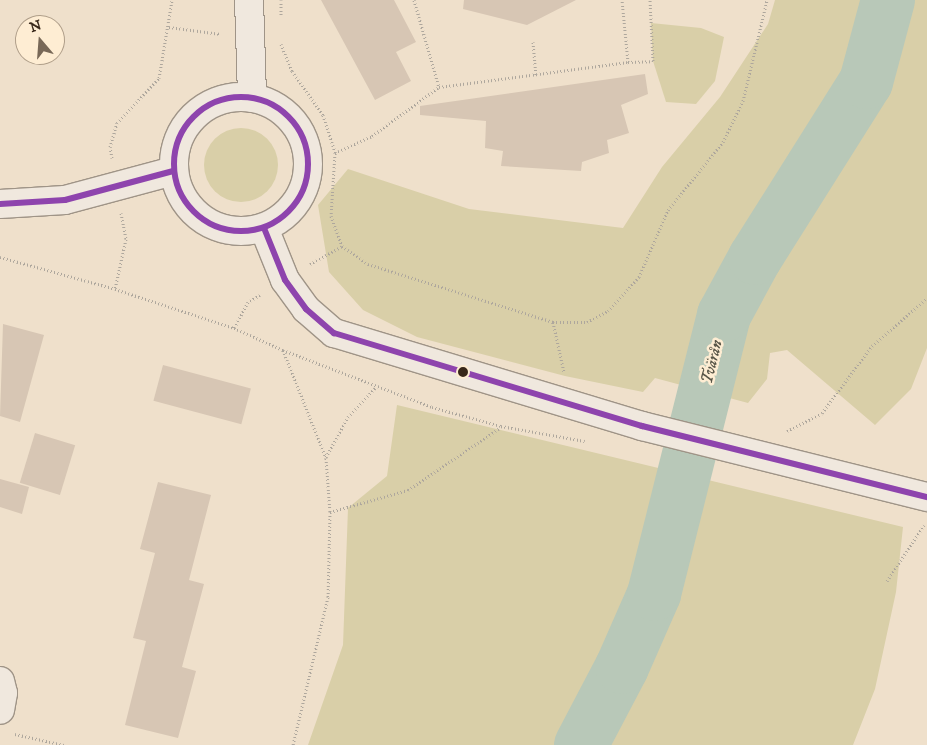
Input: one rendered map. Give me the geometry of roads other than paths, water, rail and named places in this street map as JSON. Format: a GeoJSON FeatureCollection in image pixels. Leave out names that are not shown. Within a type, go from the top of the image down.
{"type":"FeatureCollection","features":[{"type":"Feature","properties":{"kind":"street"},"geometry":{"type":"LineString","coordinates":[[249,0],[252,98]]}},
{"type":"Feature","properties":{"kind":"street"},"geometry":{"type":"LineString","coordinates":[[233,97],[252,98],[288,115],[305,142],[309,158],[305,189],[295,205],[281,221],[264,228],[239,230],[214,226],[202,219],[179,192],[173,171],[181,132],[193,116],[210,104],[233,97]]}},
{"type":"Feature","properties":{"kind":"street"},"geometry":{"type":"LineString","coordinates":[[0,204],[65,200],[116,188],[173,171]]}},
{"type":"Feature","properties":{"kind":"street"},"geometry":{"type":"LineString","coordinates":[[264,228],[285,280],[306,309],[334,333],[642,426],[756,455],[926,510]]}},
{"type":"Feature","properties":{"kind":"street"},"geometry":{"type":"LineString","coordinates":[[0,681],[5,721]]}},
{"type":"Feature","properties":{"kind":"waterway","name":"Tvärån"},"geometry":{"type":"LineString","coordinates":[[581,745],[622,667],[654,594],[724,315],[755,258],[866,82],[888,0]]}}]}
